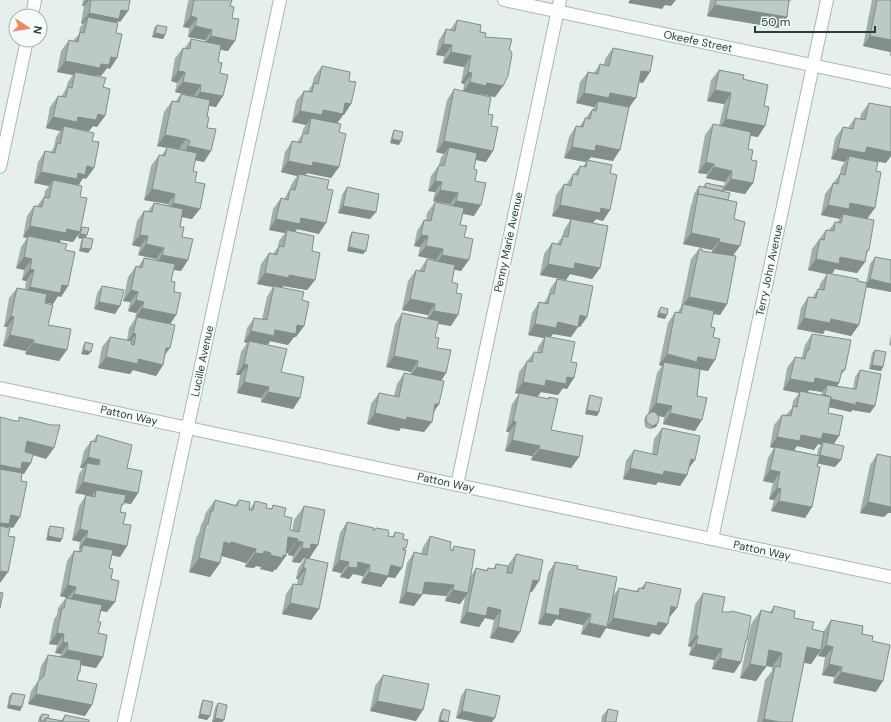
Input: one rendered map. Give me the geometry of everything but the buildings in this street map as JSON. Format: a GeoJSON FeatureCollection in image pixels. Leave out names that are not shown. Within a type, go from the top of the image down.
{"type":"FeatureCollection","features":[{"type":"Feature","properties":{"kind":"street","name":"Lucille Avenue"},"geometry":{"type":"LineString","coordinates":[[124,722],[280,0]]}},
{"type":"Feature","properties":{"kind":"street","name":"Okeefe Street"},"geometry":{"type":"LineString","coordinates":[[504,0],[559,6],[891,82]]}},
{"type":"Feature","properties":{"kind":"street","name":"Terry John Avenue"},"geometry":{"type":"LineString","coordinates":[[712,539],[827,0]]}},
{"type":"Feature","properties":{"kind":"street","name":"Penny Marie Avenue"},"geometry":{"type":"LineString","coordinates":[[457,485],[559,6]]}},
{"type":"Feature","properties":{"kind":"street"},"geometry":{"type":"LineString","coordinates":[[0,167],[25,48]]}},
{"type":"Feature","properties":{"kind":"street","name":"Patton Way"},"geometry":{"type":"LineString","coordinates":[[0,388],[891,577]]}}]}
